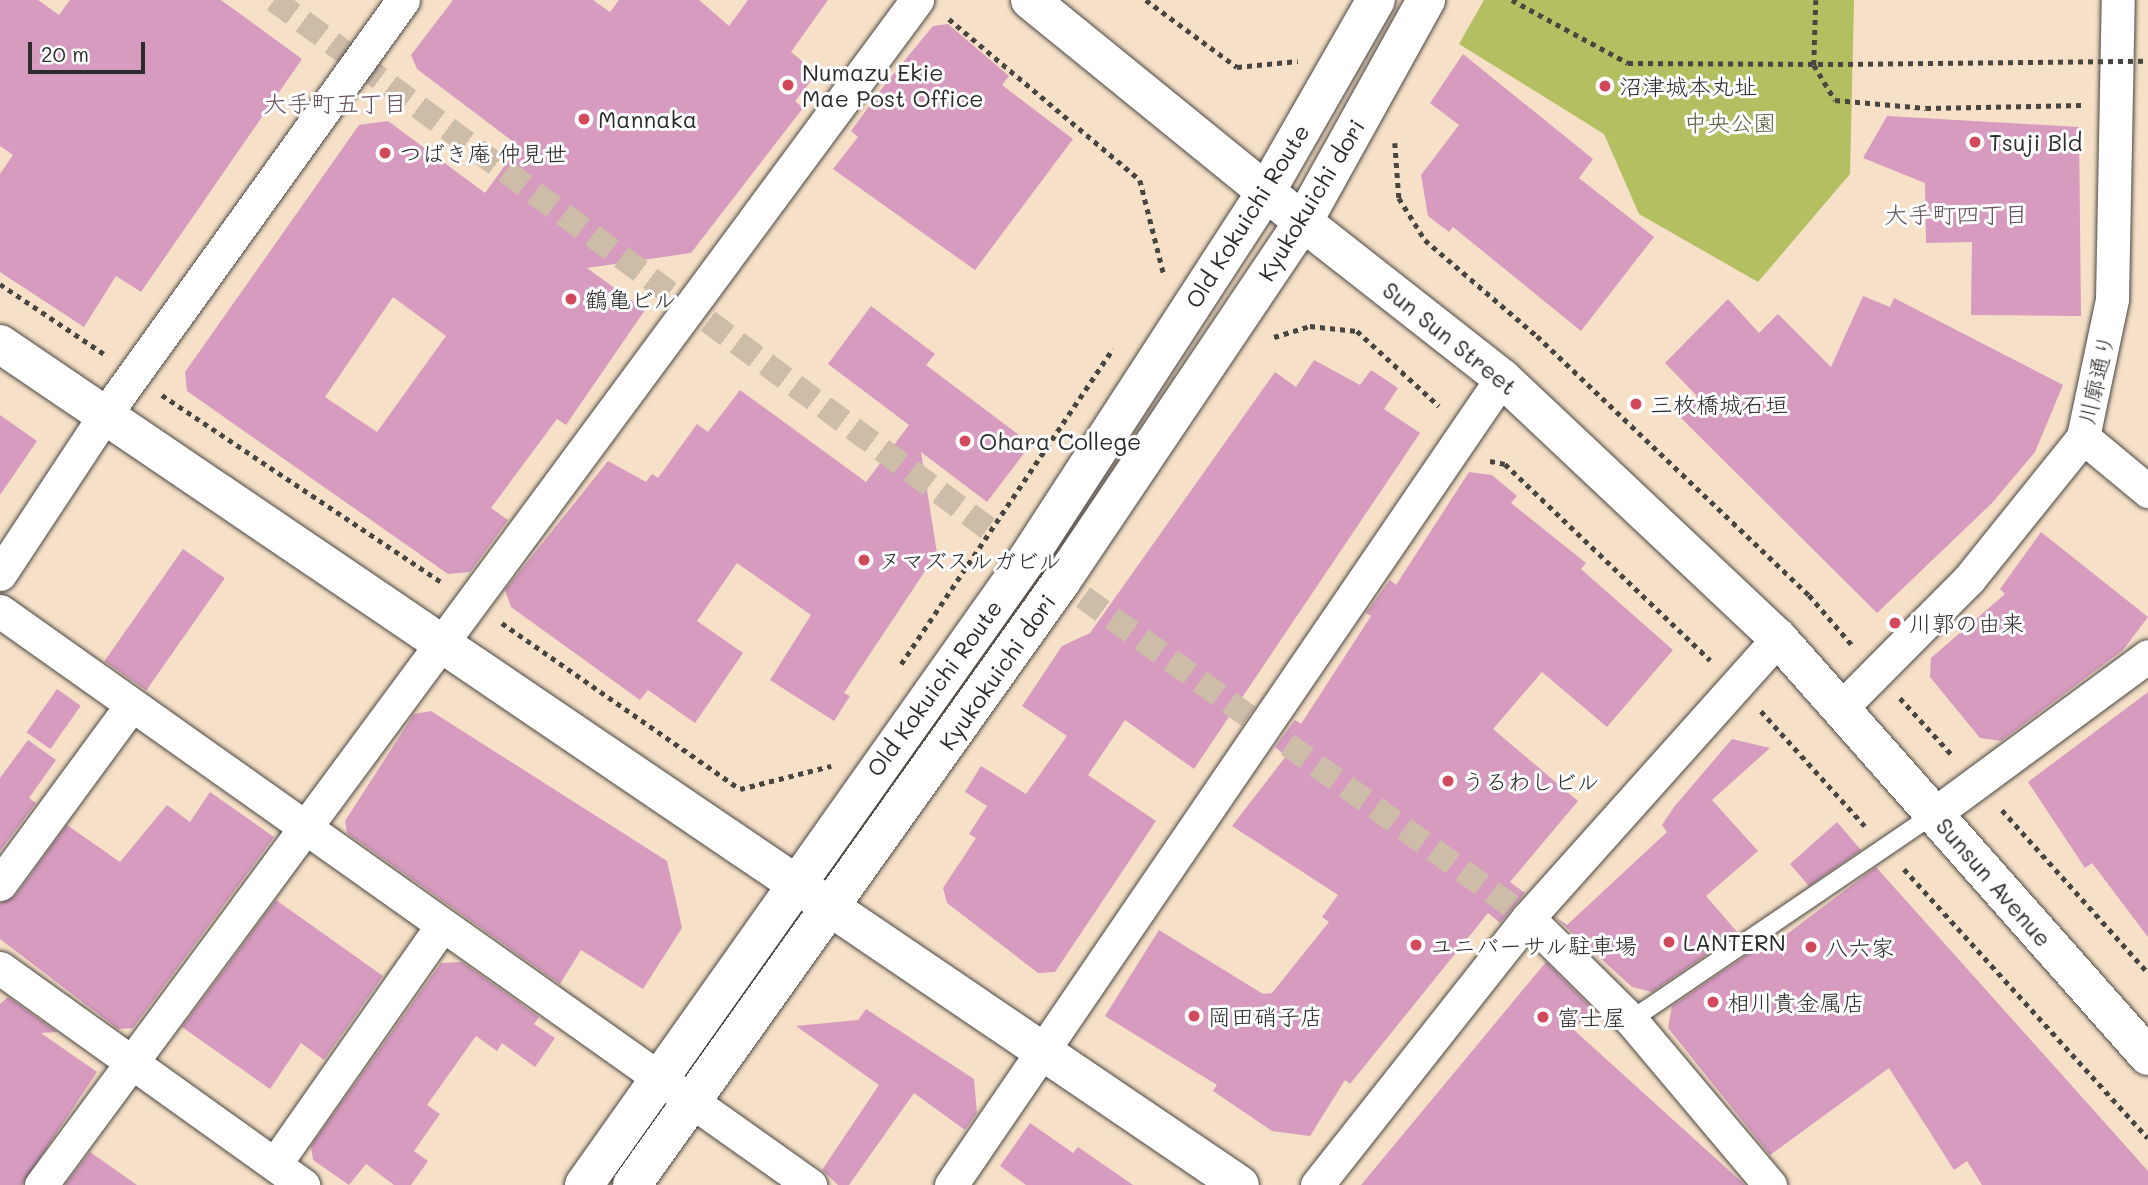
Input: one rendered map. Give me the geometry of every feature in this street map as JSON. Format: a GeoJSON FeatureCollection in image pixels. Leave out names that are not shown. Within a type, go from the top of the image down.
{"type":"FeatureCollection","features":[{"type":"Feature","properties":{"kind":"main road","name":"Sun Sun Street"},"geometry":{"type":"LineString","coordinates":[[1030,0],[1267,190],[1303,222],[1502,378],[1778,638],[1841,708]]}},
{"type":"Feature","properties":{"kind":"main road","name":"Old Kokuichi Route"},"geometry":{"type":"LineString","coordinates":[[584,1185],[655,1079],[1028,558],[1267,190],[1376,0]]}},
{"type":"Feature","properties":{"kind":"main road","name":"Kyukokuichi dori"},"geometry":{"type":"LineString","coordinates":[[632,1185],[689,1101],[833,905],[1303,222],[1426,0]]}},
{"type":"Feature","properties":{"kind":"main road"},"geometry":{"type":"LineString","coordinates":[[0,344],[797,880],[1240,1185]]}},
{"type":"Feature","properties":{"kind":"main road","name":"Sunsun Avenue"},"geometry":{"type":"LineString","coordinates":[[1841,708],[2148,1056]]}},
{"type":"Feature","properties":{"kind":"street"},"geometry":{"type":"LineString","coordinates":[[0,574],[104,416],[402,0]]}},
{"type":"Feature","properties":{"kind":"street","name":"川廓通り"},"geometry":{"type":"LineString","coordinates":[[1841,708],[1969,579],[2083,437],[2112,299],[2112,105],[2118,0]]}},
{"type":"Feature","properties":{"kind":"street"},"geometry":{"type":"LineString","coordinates":[[41,1185],[308,830],[442,641],[928,5]]}},
{"type":"Feature","properties":{"kind":"street"},"geometry":{"type":"LineString","coordinates":[[951,1185],[1041,1049],[1502,378]]}},
{"type":"Feature","properties":{"kind":"street"},"geometry":{"type":"LineString","coordinates":[[2083,437],[2148,491]]}},
{"type":"Feature","properties":{"kind":"street"},"geometry":{"type":"LineString","coordinates":[[0,611],[130,707],[308,830],[440,928],[810,1185]]}},
{"type":"Feature","properties":{"kind":"street"},"geometry":{"type":"LineString","coordinates":[[1317,1185],[1528,918],[1778,638]]}},
{"type":"Feature","properties":{"kind":"street"},"geometry":{"type":"LineString","coordinates":[[1934,814],[2148,656]]}},
{"type":"Feature","properties":{"kind":"street"},"geometry":{"type":"LineString","coordinates":[[0,884],[130,707]]}},
{"type":"Feature","properties":{"kind":"street"},"geometry":{"type":"LineString","coordinates":[[1528,918],[1631,1020],[1770,1185]]}},
{"type":"Feature","properties":{"kind":"street"},"geometry":{"type":"LineString","coordinates":[[275,1164],[440,928]]}},
{"type":"Feature","properties":{"kind":"street"},"geometry":{"type":"LineString","coordinates":[[0,968],[303,1185]]}},
{"type":"Feature","properties":{"kind":"lane"},"geometry":{"type":"LineString","coordinates":[[1631,1020],[1934,814]]}},
{"type":"Feature","properties":{"kind":"path"},"geometry":{"type":"LineString","coordinates":[[1146,0],[1237,67],[1308,60]]}},
{"type":"Feature","properties":{"kind":"path"},"geometry":{"type":"LineString","coordinates":[[1513,0],[1628,63],[1814,65],[2148,61]]}},
{"type":"Feature","properties":{"kind":"path"},"geometry":{"type":"LineString","coordinates":[[1816,0],[1814,65],[1836,100],[1926,108],[2112,105]]}},
{"type":"Feature","properties":{"kind":"path"},"geometry":{"type":"LineString","coordinates":[[928,5],[1140,180],[1164,275],[1156,286]]}},
{"type":"Feature","properties":{"kind":"path"},"geometry":{"type":"LineString","coordinates":[[1397,135],[1391,157],[1399,198],[1425,240],[1537,336],[1809,595],[2148,973]]}},
{"type":"Feature","properties":{"kind":"path"},"geometry":{"type":"LineString","coordinates":[[0,284],[473,603],[740,789],[828,768],[840,757]]}},
{"type":"Feature","properties":{"kind":"path"},"geometry":{"type":"LineString","coordinates":[[1266,339],[1310,326],[1357,331],[1439,404],[1439,415]]}},
{"type":"Feature","properties":{"kind":"path"},"geometry":{"type":"LineString","coordinates":[[892,677],[1118,341]]}},
{"type":"Feature","properties":{"kind":"path"},"geometry":{"type":"LineString","coordinates":[[1475,458],[1505,464],[1737,684],[2148,1138]]}},
{"type":"Feature","properties":{"kind":"green space","name":"中央公園"},"geometry":{"type":"Polygon","coordinates":[[[1484,0],[1854,0],[1850,174],[1758,282],[1639,214],[1604,134],[1459,44],[1484,0]]]}},
{"type":"Feature","properties":{"kind":"building"},"geometry":{"type":"Polygon","coordinates":[[[0,0],[38,0],[59,15],[70,0],[221,0],[302,59],[141,292],[116,276],[84,327],[0,272],[0,174],[13,155],[0,146],[0,0]]]}},
{"type":"Feature","properties":{"kind":"building"},"geometry":{"type":"Polygon","coordinates":[[[453,0],[593,0],[610,12],[619,0],[699,0],[729,26],[748,0],[828,0],[791,52],[817,73],[795,101],[803,108],[691,253],[587,268],[645,310],[566,425],[557,419],[491,508],[508,520],[470,572],[448,574],[187,391],[185,372],[359,125],[388,121],[485,193],[519,146],[417,69],[411,55],[453,0]],[[393,297],[325,397],[377,432],[446,336],[393,297]]]}},
{"type":"Feature","properties":{"kind":"building"},"geometry":{"type":"Polygon","coordinates":[[[948,24],[1009,76],[1002,85],[1073,139],[975,270],[833,169],[858,137],[851,131],[886,83],[933,26],[948,24]]]}},
{"type":"Feature","properties":{"kind":"building"},"geometry":{"type":"Polygon","coordinates":[[[1463,54],[1593,159],[1579,178],[1654,237],[1581,331],[1453,227],[1449,232],[1428,216],[1421,175],[1459,125],[1430,103],[1463,54]]]}},
{"type":"Feature","properties":{"kind":"building"},"geometry":{"type":"Polygon","coordinates":[[[1887,116],[2079,127],[2081,316],[1971,315],[1972,242],[1926,243],[1925,183],[1863,158],[1887,116]]]}},
{"type":"Feature","properties":{"kind":"building"},"geometry":{"type":"Polygon","coordinates":[[[1863,296],[1890,307],[1894,298],[2063,385],[2035,452],[1992,503],[1877,613],[1678,415],[1697,396],[1665,363],[1728,299],[1759,333],[1778,314],[1831,367],[1863,296]]]}},
{"type":"Feature","properties":{"kind":"building"},"geometry":{"type":"Polygon","coordinates":[[[871,306],[935,354],[926,365],[1031,444],[987,502],[921,452],[937,553],[844,693],[850,696],[834,721],[770,680],[811,615],[737,563],[697,621],[743,653],[695,723],[648,690],[640,700],[511,607],[505,590],[608,461],[646,482],[652,474],[658,478],[697,424],[708,432],[740,390],[866,482],[909,425],[828,364],[871,306]]]}},
{"type":"Feature","properties":{"kind":"building"},"geometry":{"type":"Polygon","coordinates":[[[1314,360],[1360,385],[1371,370],[1398,388],[1384,409],[1420,433],[1194,769],[1125,720],[1088,775],[1156,821],[1055,972],[1038,973],[947,903],[943,888],[976,838],[969,834],[987,806],[965,792],[981,766],[1026,794],[1067,736],[1022,706],[1062,646],[1090,633],[1275,372],[1296,387],[1314,360]]]}},
{"type":"Feature","properties":{"kind":"building"},"geometry":{"type":"Polygon","coordinates":[[[0,415],[37,441],[0,495],[0,415]]]}},
{"type":"Feature","properties":{"kind":"building"},"geometry":{"type":"Polygon","coordinates":[[[1469,472],[1492,475],[1517,496],[1511,503],[1586,563],[1581,569],[1673,650],[1607,727],[1542,672],[1493,729],[1578,801],[1510,882],[1525,893],[1500,923],[1488,913],[1350,1084],[1345,1080],[1310,1136],[1272,1131],[1213,1091],[1217,1085],[1105,1016],[1159,930],[1263,994],[1272,993],[1329,922],[1322,917],[1338,895],[1232,826],[1286,756],[1275,747],[1295,720],[1301,724],[1371,616],[1366,613],[1390,580],[1396,585],[1469,472]]]}},
{"type":"Feature","properties":{"kind":"building"},"geometry":{"type":"Polygon","coordinates":[[[2041,532],[2148,617],[2123,650],[2001,741],[1980,738],[1930,677],[1931,658],[2005,594],[2000,589],[2041,532]]]}},
{"type":"Feature","properties":{"kind":"building"},"geometry":{"type":"Polygon","coordinates":[[[183,549],[225,578],[146,690],[104,661],[183,549]]]}},
{"type":"Feature","properties":{"kind":"building"},"geometry":{"type":"Polygon","coordinates":[[[57,689],[81,706],[50,749],[27,732],[57,689]]]}},
{"type":"Feature","properties":{"kind":"building"},"geometry":{"type":"Polygon","coordinates":[[[2148,692],[2148,937],[2092,863],[2085,868],[2028,782],[2148,692]]]}},
{"type":"Feature","properties":{"kind":"building"},"geometry":{"type":"Polygon","coordinates":[[[431,711],[667,861],[682,928],[643,989],[581,950],[560,984],[347,833],[345,821],[414,714],[431,711]]]}},
{"type":"Feature","properties":{"kind":"building"},"geometry":{"type":"Polygon","coordinates":[[[1732,739],[1770,748],[1712,800],[1758,851],[1706,896],[1738,933],[1652,992],[1632,987],[1555,917],[1567,925],[1667,832],[1662,825],[1674,807],[1732,739]]]}},
{"type":"Feature","properties":{"kind":"building"},"geometry":{"type":"Polygon","coordinates":[[[28,740],[56,760],[29,798],[36,803],[0,851],[0,778],[28,740]]]}},
{"type":"Feature","properties":{"kind":"building"},"geometry":{"type":"Polygon","coordinates":[[[210,792],[274,837],[133,1028],[118,1029],[0,939],[0,903],[16,895],[67,825],[120,862],[167,805],[190,822],[210,792]]]}},
{"type":"Feature","properties":{"kind":"building"},"geometry":{"type":"Polygon","coordinates":[[[1837,822],[1861,850],[1809,886],[1790,864],[1837,822]]]}},
{"type":"Feature","properties":{"kind":"building"},"geometry":{"type":"Polygon","coordinates":[[[1876,867],[2148,1171],[2148,1185],[1982,1185],[1967,1161],[1954,1170],[1889,1068],[1770,1155],[1668,1028],[1672,1006],[1754,950],[1763,952],[1876,867]]]}},
{"type":"Feature","properties":{"kind":"building"},"geometry":{"type":"Polygon","coordinates":[[[276,900],[383,976],[324,1060],[301,1043],[270,1089],[182,1027],[276,900]]]}},
{"type":"Feature","properties":{"kind":"building"},"geometry":{"type":"Polygon","coordinates":[[[462,962],[539,1017],[534,1024],[555,1038],[535,1067],[502,1043],[497,1051],[476,1036],[427,1105],[440,1114],[414,1151],[428,1161],[411,1185],[394,1185],[366,1164],[349,1185],[313,1160],[311,1146],[441,963],[462,962]]]}},
{"type":"Feature","properties":{"kind":"building"},"geometry":{"type":"Polygon","coordinates":[[[1546,962],[1592,1008],[1574,1030],[1745,1185],[1361,1185],[1546,962]]]}},
{"type":"Feature","properties":{"kind":"building"},"geometry":{"type":"Polygon","coordinates":[[[8,997],[57,1032],[41,1033],[97,1072],[22,1185],[0,1185],[0,1004],[8,997]]]}},
{"type":"Feature","properties":{"kind":"building"},"geometry":{"type":"Polygon","coordinates":[[[866,1009],[974,1079],[977,1113],[965,1130],[914,1093],[849,1185],[838,1185],[822,1170],[879,1085],[796,1026],[858,1020],[866,1009]]]}},
{"type":"Feature","properties":{"kind":"building"},"geometry":{"type":"Polygon","coordinates":[[[1030,1123],[1073,1153],[1078,1147],[1133,1185],[1026,1185],[1000,1166],[1030,1123]]]}},
{"type":"Feature","properties":{"kind":"building"},"geometry":{"type":"Polygon","coordinates":[[[90,1152],[137,1185],[65,1185],[90,1152]]]}},
{"type":"Feature","properties":{"kind":"tunnel"},"geometry":{"type":"LineString","coordinates":[[274,0],[989,529]]}},
{"type":"Feature","properties":{"kind":"tunnel"},"geometry":{"type":"LineString","coordinates":[[1083,597],[1528,918]]}},
{"type":"Feature","properties":{"kind":"place","name":"Numazu Ekie Mae Post Office"},"geometry":{"type":"Point","coordinates":[788,85]}},
{"type":"Feature","properties":{"kind":"place","name":"沼津城本丸址"},"geometry":{"type":"Point","coordinates":[1605,86]}},
{"type":"Feature","properties":{"kind":"place","name":"Mannaka"},"geometry":{"type":"Point","coordinates":[584,119]}},
{"type":"Feature","properties":{"kind":"place","name":"Tsuji Bld"},"geometry":{"type":"Point","coordinates":[1975,142]}},
{"type":"Feature","properties":{"kind":"place","name":"つばき庵 仲見世"},"geometry":{"type":"Point","coordinates":[385,153]}},
{"type":"Feature","properties":{"kind":"place","name":"鶴亀ビル"},"geometry":{"type":"Point","coordinates":[571,299]}},
{"type":"Feature","properties":{"kind":"place","name":"三枚橋城石垣"},"geometry":{"type":"Point","coordinates":[1636,404]}},
{"type":"Feature","properties":{"kind":"place","name":"Ohara College"},"geometry":{"type":"Point","coordinates":[965,441]}},
{"type":"Feature","properties":{"kind":"place","name":"ヌマズスルガビル"},"geometry":{"type":"Point","coordinates":[864,560]}},
{"type":"Feature","properties":{"kind":"place","name":"川郭の由来"},"geometry":{"type":"Point","coordinates":[1895,623]}},
{"type":"Feature","properties":{"kind":"place","name":"うるわしビル"},"geometry":{"type":"Point","coordinates":[1448,781]}},
{"type":"Feature","properties":{"kind":"place","name":"LANTERN"},"geometry":{"type":"Point","coordinates":[1669,942]}},
{"type":"Feature","properties":{"kind":"place","name":"ユニバーサル駐車場"},"geometry":{"type":"Point","coordinates":[1416,945]}},
{"type":"Feature","properties":{"kind":"place","name":"八六家"},"geometry":{"type":"Point","coordinates":[1811,947]}},
{"type":"Feature","properties":{"kind":"place","name":"相川貴金属店"},"geometry":{"type":"Point","coordinates":[1713,1002]}},
{"type":"Feature","properties":{"kind":"place","name":"岡田硝子店"},"geometry":{"type":"Point","coordinates":[1194,1016]}},
{"type":"Feature","properties":{"kind":"place","name":"富士屋"},"geometry":{"type":"Point","coordinates":[1543,1017]}},
{"type":"Feature","properties":{"kind":"district","name":"大手町五丁目"},"geometry":{"type":"Point","coordinates":[335,103]}},
{"type":"Feature","properties":{"kind":"district","name":"大手町四丁目"},"geometry":{"type":"Point","coordinates":[1956,214]}}]}
